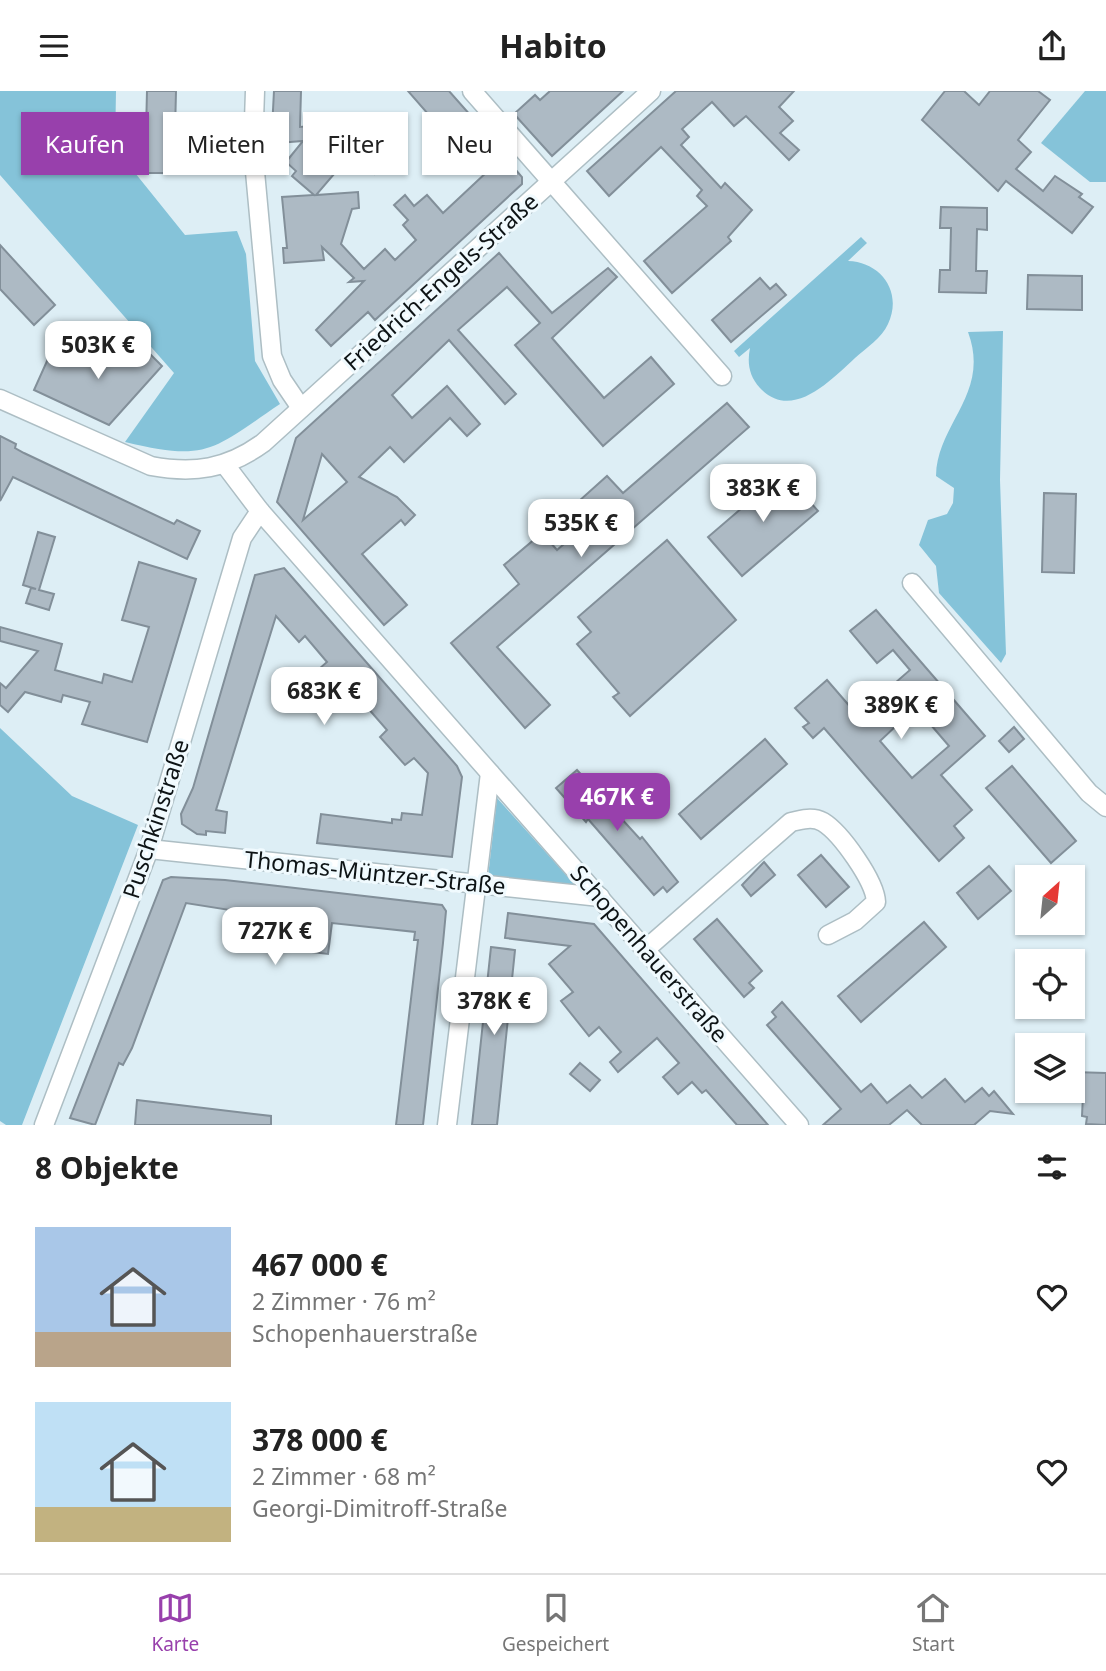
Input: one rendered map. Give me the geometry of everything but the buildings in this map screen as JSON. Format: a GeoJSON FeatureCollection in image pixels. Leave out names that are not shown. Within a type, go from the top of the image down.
{"type":"FeatureCollection","features":[{"type":"Feature","properties":{"kind":"street"},"geometry":{"type":"LineString","coordinates":[[255,91],[253,150],[272,356],[282,380],[302,408]]}},
{"type":"Feature","properties":{"kind":"street"},"geometry":{"type":"LineString","coordinates":[[472,91],[722,376]]}},
{"type":"Feature","properties":{"kind":"street","name":"Friedrich-Engels-Straße"},"geometry":{"type":"LineString","coordinates":[[226,465],[263,443],[651,91]]}},
{"type":"Feature","properties":{"kind":"street"},"geometry":{"type":"LineString","coordinates":[[0,399],[151,466],[174,470],[226,465]]}},
{"type":"Feature","properties":{"kind":"street","name":"Schopenhauerstraße"},"geometry":{"type":"LineString","coordinates":[[226,465],[260,511],[799,1125]]}},
{"type":"Feature","properties":{"kind":"street","name":"Puschkinstraße"},"geometry":{"type":"LineString","coordinates":[[46,1124],[149,849],[242,538],[260,511]]}},
{"type":"Feature","properties":{"kind":"street"},"geometry":{"type":"LineString","coordinates":[[912,583],[1071,772],[1106,807]]}},
{"type":"Feature","properties":{"kind":"street"},"geometry":{"type":"LineString","coordinates":[[447,1125],[489,773]]}},
{"type":"Feature","properties":{"kind":"street"},"geometry":{"type":"LineString","coordinates":[[646,949],[791,823],[808,818],[823,822],[868,873],[876,889],[876,902],[855,921],[828,935]]}},
{"type":"Feature","properties":{"kind":"street","name":"Thomas-Müntzer-Straße"},"geometry":{"type":"LineString","coordinates":[[149,849],[600,897]]}},
{"type":"Feature","properties":{"kind":"shaded area"},"geometry":{"type":"Polygon","coordinates":[[[0,91],[116,91],[116,112],[21,112],[21,175],[137,175],[185,235],[237,231],[246,254],[255,361],[280,404],[223,442],[208,448],[175,451],[125,442],[174,373],[0,175],[0,91]]]}},
{"type":"Feature","properties":{"kind":"shaded area"},"geometry":{"type":"Polygon","coordinates":[[[1085,91],[1106,91],[1106,182],[1090,182],[1041,143],[1085,91]]]}},
{"type":"Feature","properties":{"kind":"shaded area"},"geometry":{"type":"Polygon","coordinates":[[[861,237],[867,243],[848,261],[870,267],[886,281],[893,301],[888,324],[873,343],[823,386],[798,399],[785,401],[772,397],[760,388],[751,374],[750,348],[739,357],[734,351],[861,237]]]}},
{"type":"Feature","properties":{"kind":"shaded area"},"geometry":{"type":"Polygon","coordinates":[[[1003,331],[1000,480],[1006,654],[1001,663],[939,593],[936,566],[919,545],[928,520],[947,514],[953,503],[954,488],[936,476],[945,440],[968,391],[973,373],[973,354],[968,332],[1003,331]]]}},
{"type":"Feature","properties":{"kind":"shaded area"},"geometry":{"type":"Polygon","coordinates":[[[0,728],[72,796],[138,825],[22,1125],[6,1125],[0,1121],[0,728]]]}},
{"type":"Feature","properties":{"kind":"shaded area"},"geometry":{"type":"Polygon","coordinates":[[[497,798],[577,887],[488,877],[497,798]]]}}]}
